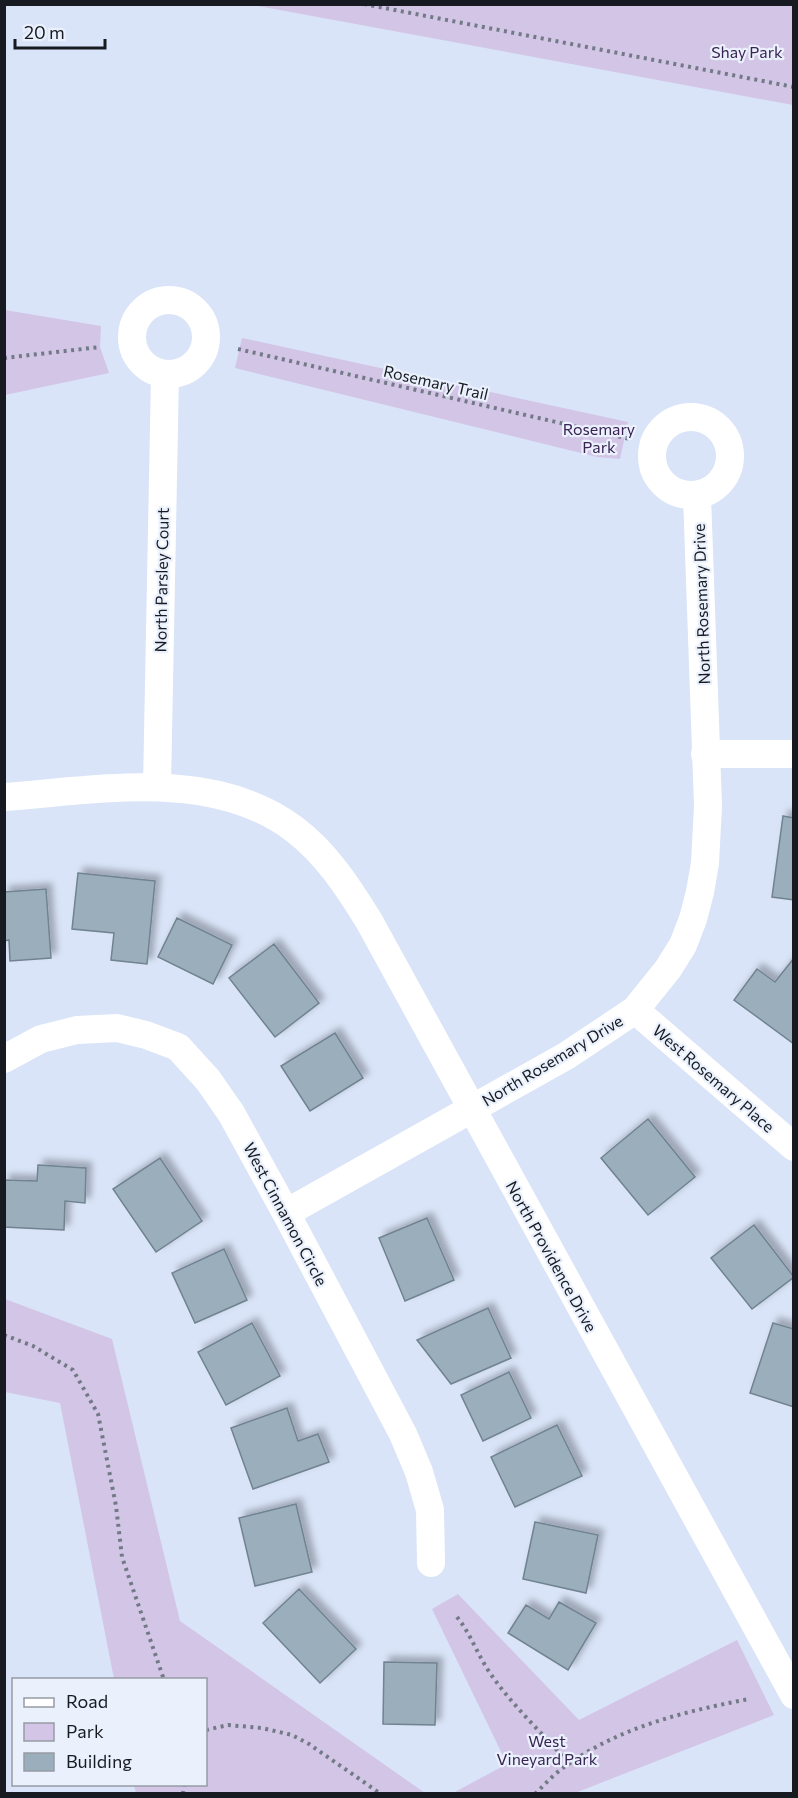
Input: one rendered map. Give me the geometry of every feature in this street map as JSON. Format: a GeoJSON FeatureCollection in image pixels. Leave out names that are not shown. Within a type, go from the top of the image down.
{"type":"FeatureCollection","features":[{"type":"Feature","properties":{"kind":"street","name":"North Parsley Court"},"geometry":{"type":"LineString","coordinates":[[156,787],[165,374]]}},
{"type":"Feature","properties":{"kind":"street","name":"North Rosemary Drive"},"geometry":{"type":"LineString","coordinates":[[286,1213],[566,1056],[635,1010],[668,969],[682,945],[700,892],[708,835],[697,496]]}},
{"type":"Feature","properties":{"kind":"street"},"geometry":{"type":"LineString","coordinates":[[705,754],[794,754]]}},
{"type":"Feature","properties":{"kind":"street","name":"North Providence Drive"},"geometry":{"type":"LineString","coordinates":[[4,796],[156,787],[215,794],[268,813],[294,829],[320,853],[347,885],[369,921],[794,1695]]}},
{"type":"Feature","properties":{"kind":"street","name":"West Rosemary Place"},"geometry":{"type":"LineString","coordinates":[[635,1010],[794,1146]]}},
{"type":"Feature","properties":{"kind":"street","name":"West Cinnamon Circle"},"geometry":{"type":"LineString","coordinates":[[4,1059],[41,1040],[77,1030],[117,1028],[146,1035],[178,1047],[208,1080],[231,1113],[403,1434],[419,1473],[430,1510],[431,1563]]}},
{"type":"Feature","properties":{"kind":"path"},"geometry":{"type":"LineString","coordinates":[[364,4],[794,87]]}},
{"type":"Feature","properties":{"kind":"path"},"geometry":{"type":"LineString","coordinates":[[4,358],[100,347]]}},
{"type":"Feature","properties":{"kind":"path","name":"Rosemary Trail"},"geometry":{"type":"LineString","coordinates":[[238,349],[630,439]]}},
{"type":"Feature","properties":{"kind":"path"},"geometry":{"type":"LineString","coordinates":[[4,1335],[33,1346],[73,1370],[98,1414],[114,1495],[122,1557],[163,1678]]}},
{"type":"Feature","properties":{"kind":"path"},"geometry":{"type":"LineString","coordinates":[[457,1617],[500,1686],[568,1763]]}},
{"type":"Feature","properties":{"kind":"path"},"geometry":{"type":"LineString","coordinates":[[535,1794],[568,1763],[622,1734],[703,1708],[749,1699]]}},
{"type":"Feature","properties":{"kind":"path"},"geometry":{"type":"LineString","coordinates":[[207,1730],[228,1725],[261,1728],[292,1735],[309,1744],[381,1794]]}},
{"type":"Feature","properties":{"kind":"green space","name":"Shay Park"},"geometry":{"type":"Polygon","coordinates":[[[253,5],[793,5],[793,105],[253,5]]]}},
{"type":"Feature","properties":{"kind":"green space"},"geometry":{"type":"Polygon","coordinates":[[[5,310],[101,326],[100,347],[109,373],[5,395],[5,310]]]}},
{"type":"Feature","properties":{"kind":"green space","name":"Rosemary Park"},"geometry":{"type":"Polygon","coordinates":[[[242,338],[628,422],[620,459],[597,457],[235,368],[242,338]]]}},
{"type":"Feature","properties":{"kind":"green space"},"geometry":{"type":"Polygon","coordinates":[[[5,1299],[112,1339],[180,1621],[425,1793],[136,1793],[134,1786],[207,1786],[207,1678],[114,1678],[60,1403],[5,1392],[5,1299]]]}},
{"type":"Feature","properties":{"kind":"green space","name":"West Vineyard Park"},"geometry":{"type":"Polygon","coordinates":[[[458,1594],[579,1720],[737,1640],[774,1715],[575,1793],[453,1793],[507,1764],[432,1609],[458,1594]]]}},
{"type":"Feature","properties":{"kind":"building"},"geometry":{"type":"Polygon","coordinates":[[[783,816],[794,818],[794,900],[772,897],[783,816]]]}},
{"type":"Feature","properties":{"kind":"building"},"geometry":{"type":"Polygon","coordinates":[[[78,873],[155,881],[147,964],[111,960],[114,933],[72,929],[78,873]]]}},
{"type":"Feature","properties":{"kind":"building"},"geometry":{"type":"Polygon","coordinates":[[[46,889],[51,958],[10,961],[9,940],[4,941],[4,892],[46,889]]]}},
{"type":"Feature","properties":{"kind":"building"},"geometry":{"type":"Polygon","coordinates":[[[177,918],[232,945],[213,984],[158,957],[177,918]]]}},
{"type":"Feature","properties":{"kind":"building"},"geometry":{"type":"Polygon","coordinates":[[[274,944],[319,1003],[275,1037],[229,978],[274,944]]]}},
{"type":"Feature","properties":{"kind":"building"},"geometry":{"type":"Polygon","coordinates":[[[794,958],[794,1044],[734,1000],[757,969],[775,982],[794,958]]]}},
{"type":"Feature","properties":{"kind":"building"},"geometry":{"type":"Polygon","coordinates":[[[335,1033],[363,1078],[310,1111],[281,1066],[335,1033]]]}},
{"type":"Feature","properties":{"kind":"building"},"geometry":{"type":"Polygon","coordinates":[[[648,1119],[695,1177],[648,1215],[601,1158],[648,1119]]]}},
{"type":"Feature","properties":{"kind":"building"},"geometry":{"type":"Polygon","coordinates":[[[160,1158],[202,1221],[156,1252],[113,1189],[160,1158]]]}},
{"type":"Feature","properties":{"kind":"building"},"geometry":{"type":"Polygon","coordinates":[[[38,1165],[86,1168],[85,1203],[65,1201],[64,1230],[4,1227],[4,1180],[37,1181],[38,1165]]]}},
{"type":"Feature","properties":{"kind":"building"},"geometry":{"type":"Polygon","coordinates":[[[427,1218],[454,1280],[405,1301],[379,1238],[427,1218]]]}},
{"type":"Feature","properties":{"kind":"building"},"geometry":{"type":"Polygon","coordinates":[[[754,1225],[794,1277],[752,1309],[711,1258],[754,1225]]]}},
{"type":"Feature","properties":{"kind":"building"},"geometry":{"type":"Polygon","coordinates":[[[224,1249],[247,1300],[195,1323],[172,1273],[224,1249]]]}},
{"type":"Feature","properties":{"kind":"building"},"geometry":{"type":"Polygon","coordinates":[[[488,1308],[511,1358],[451,1384],[417,1340],[488,1308]]]}},
{"type":"Feature","properties":{"kind":"building"},"geometry":{"type":"Polygon","coordinates":[[[252,1323],[280,1376],[226,1405],[198,1352],[252,1323]]]}},
{"type":"Feature","properties":{"kind":"building"},"geometry":{"type":"Polygon","coordinates":[[[773,1323],[794,1329],[794,1407],[750,1393],[773,1323]]]}},
{"type":"Feature","properties":{"kind":"building"},"geometry":{"type":"Polygon","coordinates":[[[509,1372],[531,1418],[483,1441],[461,1395],[509,1372]]]}},
{"type":"Feature","properties":{"kind":"building"},"geometry":{"type":"Polygon","coordinates":[[[287,1408],[298,1441],[318,1434],[329,1462],[253,1489],[231,1428],[287,1408]]]}},
{"type":"Feature","properties":{"kind":"building"},"geometry":{"type":"Polygon","coordinates":[[[557,1425],[582,1476],[515,1507],[491,1457],[557,1425]]]}},
{"type":"Feature","properties":{"kind":"building"},"geometry":{"type":"Polygon","coordinates":[[[296,1504],[312,1572],[255,1586],[239,1518],[296,1504]]]}},
{"type":"Feature","properties":{"kind":"building"},"geometry":{"type":"Polygon","coordinates":[[[535,1522],[598,1535],[586,1593],[523,1579],[535,1522]]]}},
{"type":"Feature","properties":{"kind":"building"},"geometry":{"type":"Polygon","coordinates":[[[299,1589],[356,1649],[320,1683],[263,1623],[299,1589]]]}},
{"type":"Feature","properties":{"kind":"building"},"geometry":{"type":"Polygon","coordinates":[[[559,1602],[596,1623],[568,1670],[508,1633],[526,1605],[549,1619],[559,1602]]]}},
{"type":"Feature","properties":{"kind":"building"},"geometry":{"type":"Polygon","coordinates":[[[384,1662],[437,1663],[435,1725],[383,1724],[384,1662]]]}}]}
